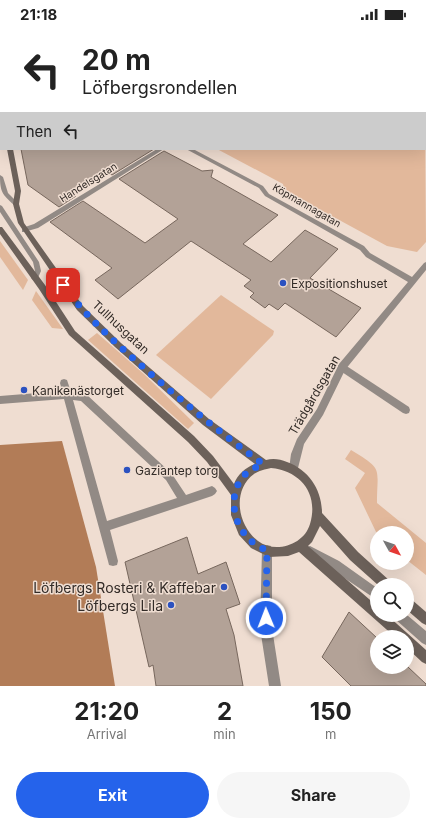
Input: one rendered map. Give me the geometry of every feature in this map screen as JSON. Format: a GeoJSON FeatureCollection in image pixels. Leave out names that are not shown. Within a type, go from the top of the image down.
{"type":"FeatureCollection","features":[{"type":"Feature","properties":{"kind":"street","name":"Tullhusgatan"},"geometry":{"type":"LineString","coordinates":[[10,150],[18,191],[16,204],[24,230],[80,308],[98,326],[206,422],[263,464]]}},
{"type":"Feature","properties":{"kind":"street","name":"Handelsgatan"},"geometry":{"type":"LineString","coordinates":[[24,230],[36,226],[159,150]]}},
{"type":"Feature","properties":{"kind":"street","name":"Köpmannagatan"},"geometry":{"type":"LineString","coordinates":[[191,150],[261,187],[266,195],[362,248],[368,255],[412,281]]}},
{"type":"Feature","properties":{"kind":"street"},"geometry":{"type":"LineString","coordinates":[[0,177],[5,194],[16,204]]}},
{"type":"Feature","properties":{"kind":"street"},"geometry":{"type":"LineString","coordinates":[[0,207],[36,262],[38,271],[35,278]]}},
{"type":"Feature","properties":{"kind":"street"},"geometry":{"type":"LineString","coordinates":[[0,229],[72,333],[188,436],[210,459],[235,493]]}},
{"type":"Feature","properties":{"kind":"street","name":"Trädgårdsgatan"},"geometry":{"type":"LineString","coordinates":[[294,469],[300,442],[320,412],[342,367],[426,265]]}},
{"type":"Feature","properties":{"kind":"street"},"geometry":{"type":"LineString","coordinates":[[342,367],[406,410]]}},
{"type":"Feature","properties":{"kind":"street"},"geometry":{"type":"LineString","coordinates":[[64,383],[114,561]]}},
{"type":"Feature","properties":{"kind":"street"},"geometry":{"type":"LineString","coordinates":[[0,400],[67,395],[83,397],[169,476],[184,500]]}},
{"type":"Feature","properties":{"kind":"street"},"geometry":{"type":"LineString","coordinates":[[263,464],[283,464],[294,469],[310,484],[315,494],[318,516],[312,533],[300,546],[288,551],[275,552],[267,550],[250,540],[241,529],[235,516],[235,493],[242,478],[250,470],[263,464]]}},
{"type":"Feature","properties":{"kind":"street"},"geometry":{"type":"LineString","coordinates":[[104,526],[212,491]]}},
{"type":"Feature","properties":{"kind":"street"},"geometry":{"type":"LineString","coordinates":[[318,516],[354,556],[378,578]]}},
{"type":"Feature","properties":{"kind":"street"},"geometry":{"type":"LineString","coordinates":[[300,546],[335,565],[370,590]]}},
{"type":"Feature","properties":{"kind":"street"},"geometry":{"type":"LineString","coordinates":[[300,546],[370,607]]}},
{"type":"Feature","properties":{"kind":"street"},"geometry":{"type":"LineString","coordinates":[[267,550],[266,628],[275,686]]}},
{"type":"Feature","properties":{"kind":"street"},"geometry":{"type":"LineString","coordinates":[[414,609],[426,619]]}},
{"type":"Feature","properties":{"kind":"street"},"geometry":{"type":"LineString","coordinates":[[388,622],[396,630]]}},
{"type":"Feature","properties":{"kind":"street"},"geometry":{"type":"LineString","coordinates":[[407,622],[426,639]]}},
{"type":"Feature","properties":{"kind":"street"},"geometry":{"type":"LineString","coordinates":[[414,647],[426,658]]}},
{"type":"Feature","properties":{"kind":"shaded area"},"geometry":{"type":"Polygon","coordinates":[[[219,150],[425,150],[426,242],[417,252],[387,246],[284,190],[283,184],[219,150]]]}},
{"type":"Feature","properties":{"kind":"shaded area"},"geometry":{"type":"Polygon","coordinates":[[[0,241],[28,280],[23,290],[0,257],[0,241]]]}},
{"type":"Feature","properties":{"kind":"shaded area"},"geometry":{"type":"Polygon","coordinates":[[[36,291],[63,329],[52,328],[32,300],[36,291]]]}},
{"type":"Feature","properties":{"kind":"shaded area"},"geometry":{"type":"Polygon","coordinates":[[[221,295],[274,331],[273,335],[211,399],[156,355],[221,295]]]}},
{"type":"Feature","properties":{"kind":"shaded area"},"geometry":{"type":"Polygon","coordinates":[[[97,333],[145,375],[194,423],[188,429],[88,340],[97,333]]]}},
{"type":"Feature","properties":{"kind":"shaded area"},"geometry":{"type":"Polygon","coordinates":[[[62,441],[96,567],[115,686],[0,686],[0,445],[62,441]]]}},
{"type":"Feature","properties":{"kind":"shaded area"},"geometry":{"type":"Polygon","coordinates":[[[351,450],[374,466],[377,476],[377,503],[405,526],[373,526],[355,488],[365,473],[345,459],[351,450]]]}},
{"type":"Feature","properties":{"kind":"shaded area"},"geometry":{"type":"Polygon","coordinates":[[[414,533],[426,543],[426,575],[414,566],[414,533]]]}},
{"type":"Feature","properties":{"kind":"building"},"geometry":{"type":"Polygon","coordinates":[[[21,150],[152,150],[112,175],[106,171],[70,192],[76,196],[59,207],[28,185],[21,150]]]}},
{"type":"Feature","properties":{"kind":"building"},"geometry":{"type":"Polygon","coordinates":[[[164,151],[202,171],[213,170],[211,177],[278,215],[243,244],[271,262],[305,230],[338,249],[310,278],[361,308],[336,337],[285,303],[278,310],[269,304],[265,308],[250,297],[254,293],[244,286],[251,280],[191,241],[118,299],[95,280],[112,268],[50,222],[83,201],[145,243],[178,219],[119,179],[164,151]]]}},
{"type":"Feature","properties":{"kind":"building"},"geometry":{"type":"Polygon","coordinates":[[[187,537],[198,574],[226,562],[240,604],[226,609],[234,635],[243,686],[156,686],[153,665],[149,667],[125,562],[187,537]]]}},
{"type":"Feature","properties":{"kind":"building"},"geometry":{"type":"Polygon","coordinates":[[[349,612],[370,632],[370,674],[414,674],[414,673],[426,684],[426,686],[351,686],[322,657],[349,612]]]}},
{"type":"Feature","properties":{"kind":"place","name":"Expositionshuset"},"geometry":{"type":"Point","coordinates":[283,283]}},
{"type":"Feature","properties":{"kind":"place","name":"Kanikenästorget"},"geometry":{"type":"Point","coordinates":[24,390]}},
{"type":"Feature","properties":{"kind":"place","name":"Gaziantep torg"},"geometry":{"type":"Point","coordinates":[127,470]}},
{"type":"Feature","properties":{"kind":"place","name":"Löfbergs Rosteri & Kaffebar"},"geometry":{"type":"Point","coordinates":[224,587]}},
{"type":"Feature","properties":{"kind":"place","name":"Löfbergs Lila"},"geometry":{"type":"Point","coordinates":[171,605]}},
{"type":"Feature","properties":{"kind":"route"},"geometry":{"type":"LineString","coordinates":[[63,285],[80,308],[118,345],[206,422],[263,464],[250,470],[242,478],[235,493],[234,502],[235,516],[241,529],[250,540],[261,548],[267,550],[266,618]]}}]}
